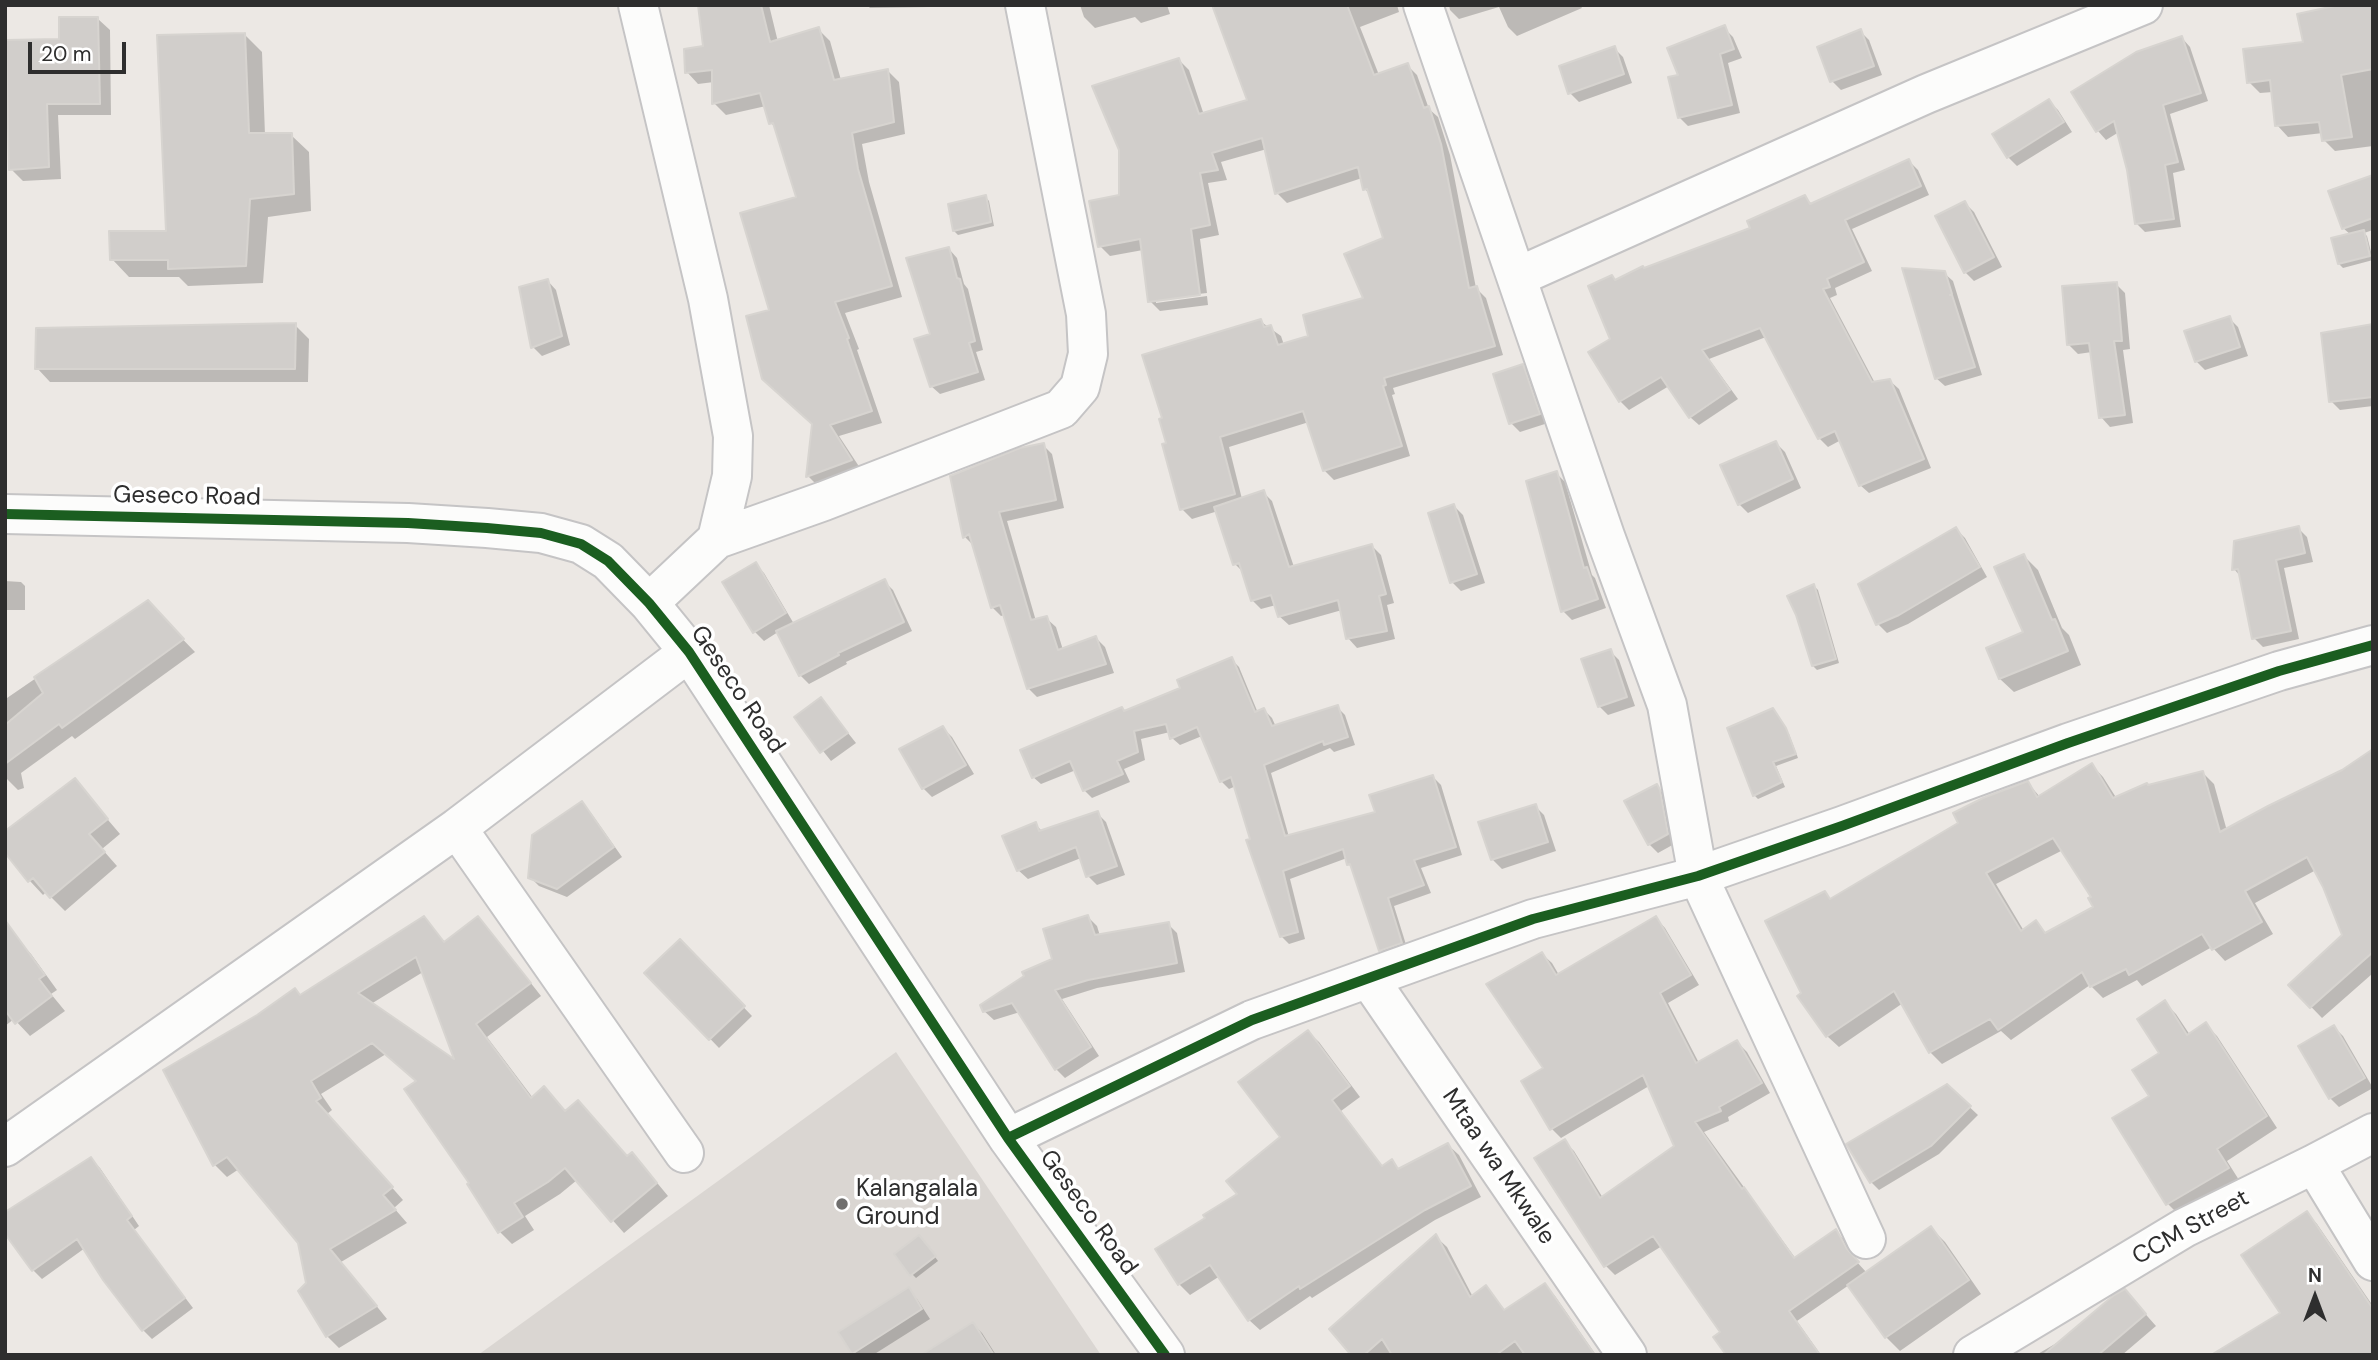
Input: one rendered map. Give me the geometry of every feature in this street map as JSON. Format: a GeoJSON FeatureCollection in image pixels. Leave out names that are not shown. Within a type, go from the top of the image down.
{"type":"FeatureCollection","features":[{"type":"Feature","properties":{"kind":"street"},"geometry":{"type":"LineString","coordinates":[[638,5],[708,299],[733,436],[732,476],[717,539]]}},
{"type":"Feature","properties":{"kind":"street"},"geometry":{"type":"LineString","coordinates":[[649,603],[717,539],[824,501],[1061,409],[1080,387],[1088,354],[1086,314],[1025,5]]}},
{"type":"Feature","properties":{"kind":"street"},"geometry":{"type":"LineString","coordinates":[[1423,5],[1605,536],[1667,705],[1698,876],[1866,1239]]}},
{"type":"Feature","properties":{"kind":"street"},"geometry":{"type":"LineString","coordinates":[[1517,277],[1926,94],[2143,5]]}},
{"type":"Feature","properties":{"kind":"street","name":"Geseco Road"},"geometry":{"type":"LineString","coordinates":[[5,514],[408,523],[541,533],[581,544],[608,561],[649,603],[689,652],[1008,1138],[1165,1355]]}},
{"type":"Feature","properties":{"kind":"street"},"geometry":{"type":"LineString","coordinates":[[1008,1138],[1252,1020],[1534,919],[1698,876],[2081,738],[2279,671],[2373,645]]}},
{"type":"Feature","properties":{"kind":"street"},"geometry":{"type":"LineString","coordinates":[[5,1147],[457,828],[606,718],[689,652]]}},
{"type":"Feature","properties":{"kind":"street"},"geometry":{"type":"LineString","coordinates":[[457,828],[684,1153]]}},
{"type":"Feature","properties":{"kind":"street","name":"Mtaa wa Mkwale"},"geometry":{"type":"LineString","coordinates":[[1370,979],[1627,1355]]}},
{"type":"Feature","properties":{"kind":"street","name":"CCM Street"},"geometry":{"type":"LineString","coordinates":[[1973,1355],[2185,1228],[2373,1133]]}},
{"type":"Feature","properties":{"kind":"street"},"geometry":{"type":"LineString","coordinates":[[2314,1164],[2373,1261]]}},
{"type":"Feature","properties":{"kind":"shaded area","name":"Kalangalala Ground"},"geometry":{"type":"Polygon","coordinates":[[[896,1052],[1101,1355],[478,1355],[896,1052]]]}},
{"type":"Feature","properties":{"kind":"building"},"geometry":{"type":"Polygon","coordinates":[[[698,5],[761,5],[770,42],[819,27],[834,80],[888,69],[894,122],[852,133],[858,169],[892,286],[835,302],[872,411],[830,425],[852,460],[806,477],[812,424],[762,379],[746,316],[769,310],[740,213],[796,197],[773,123],[769,124],[760,93],[712,104],[712,70],[685,73],[684,49],[703,46],[698,5]]]}},
{"type":"Feature","properties":{"kind":"building"},"geometry":{"type":"Polygon","coordinates":[[[1212,5],[1347,5],[1374,75],[1408,63],[1424,108],[1429,106],[1441,144],[1469,288],[1477,286],[1495,346],[1384,378],[1386,385],[1383,386],[1402,446],[1323,471],[1303,411],[1220,437],[1235,494],[1180,510],[1162,444],[1166,443],[1159,419],[1162,418],[1142,355],[1261,319],[1264,327],[1271,325],[1278,345],[1308,336],[1303,315],[1363,298],[1344,254],[1383,238],[1367,189],[1363,190],[1358,167],[1275,194],[1262,138],[1212,153],[1218,170],[1200,173],[1210,225],[1191,229],[1200,295],[1148,302],[1140,239],[1098,247],[1089,201],[1119,195],[1119,150],[1092,86],[1179,58],[1199,114],[1247,100],[1212,5]]]}},
{"type":"Feature","properties":{"kind":"building"},"geometry":{"type":"Polygon","coordinates":[[[2339,5],[2373,5],[2373,69],[2341,75],[2352,137],[2322,141],[2319,122],[2275,126],[2270,80],[2247,83],[2243,49],[2303,42],[2297,14],[2339,5]]]}},
{"type":"Feature","properties":{"kind":"building"},"geometry":{"type":"Polygon","coordinates":[[[59,17],[98,17],[100,104],[47,104],[49,167],[9,170],[6,40],[59,39],[59,17]]]}},
{"type":"Feature","properties":{"kind":"building"},"geometry":{"type":"Polygon","coordinates":[[[1725,25],[1734,49],[1720,54],[1732,105],[1678,118],[1668,77],[1678,75],[1667,48],[1725,25]]]}},
{"type":"Feature","properties":{"kind":"building"},"geometry":{"type":"Polygon","coordinates":[[[1861,29],[1874,66],[1830,82],[1817,47],[1861,29]]]}},
{"type":"Feature","properties":{"kind":"building"},"geometry":{"type":"Polygon","coordinates":[[[245,33],[249,133],[292,133],[294,194],[250,199],[246,266],[168,269],[168,260],[110,260],[109,231],[166,231],[157,35],[245,33]]]}},
{"type":"Feature","properties":{"kind":"building"},"geometry":{"type":"Polygon","coordinates":[[[2182,36],[2201,93],[2163,105],[2178,162],[2165,165],[2174,219],[2135,224],[2127,170],[2114,121],[2096,132],[2071,92],[2136,52],[2182,36]]]}},
{"type":"Feature","properties":{"kind":"building"},"geometry":{"type":"Polygon","coordinates":[[[1615,46],[1624,74],[1568,94],[1559,66],[1615,46]]]}},
{"type":"Feature","properties":{"kind":"building"},"geometry":{"type":"Polygon","coordinates":[[[2049,99],[2064,122],[2007,158],[1992,134],[2049,99]]]}},
{"type":"Feature","properties":{"kind":"building"},"geometry":{"type":"Polygon","coordinates":[[[1909,159],[1921,186],[1845,220],[1864,262],[1827,279],[1830,287],[1823,289],[1872,382],[1890,379],[1924,459],[1859,486],[1835,431],[1818,439],[1760,328],[1702,350],[1730,390],[1689,418],[1661,377],[1619,402],[1588,352],[1610,339],[1588,286],[1612,275],[1615,280],[1643,266],[1644,268],[1750,228],[1747,221],[1805,195],[1810,204],[1909,159]]]}},
{"type":"Feature","properties":{"kind":"building"},"geometry":{"type":"Polygon","coordinates":[[[2373,175],[2373,218],[2342,229],[2328,191],[2373,175]]]}},
{"type":"Feature","properties":{"kind":"building"},"geometry":{"type":"Polygon","coordinates":[[[986,195],[991,222],[953,231],[948,204],[986,195]]]}},
{"type":"Feature","properties":{"kind":"building"},"geometry":{"type":"Polygon","coordinates":[[[1965,201],[1994,257],[1964,273],[1935,216],[1965,201]]]}},
{"type":"Feature","properties":{"kind":"building"},"geometry":{"type":"Polygon","coordinates":[[[2364,230],[2370,256],[2338,264],[2331,238],[2364,230]]]}},
{"type":"Feature","properties":{"kind":"building"},"geometry":{"type":"Polygon","coordinates":[[[949,247],[975,341],[969,343],[978,372],[930,387],[914,339],[930,334],[906,258],[949,247]]]}},
{"type":"Feature","properties":{"kind":"building"},"geometry":{"type":"Polygon","coordinates":[[[1902,268],[1945,271],[1952,294],[1950,295],[1975,367],[1935,379],[1902,268]]]}},
{"type":"Feature","properties":{"kind":"building"},"geometry":{"type":"Polygon","coordinates":[[[548,279],[562,336],[531,348],[519,287],[548,279]]]}},
{"type":"Feature","properties":{"kind":"building"},"geometry":{"type":"Polygon","coordinates":[[[2117,282],[2122,341],[2114,341],[2125,415],[2099,418],[2089,343],[2067,345],[2062,286],[2117,282]]]}},
{"type":"Feature","properties":{"kind":"building"},"geometry":{"type":"Polygon","coordinates":[[[2230,316],[2240,347],[2195,362],[2184,331],[2230,316]]]}},
{"type":"Feature","properties":{"kind":"building"},"geometry":{"type":"Polygon","coordinates":[[[296,323],[295,369],[35,369],[36,328],[296,323]]]}},
{"type":"Feature","properties":{"kind":"building"},"geometry":{"type":"Polygon","coordinates":[[[2373,324],[2373,397],[2329,402],[2321,333],[2373,324]]]}},
{"type":"Feature","properties":{"kind":"building"},"geometry":{"type":"Polygon","coordinates":[[[1523,364],[1540,414],[1509,424],[1493,374],[1523,364]]]}},
{"type":"Feature","properties":{"kind":"building"},"geometry":{"type":"Polygon","coordinates":[[[1776,441],[1793,479],[1738,505],[1720,465],[1776,441]]]}},
{"type":"Feature","properties":{"kind":"building"},"geometry":{"type":"Polygon","coordinates":[[[1044,443],[1056,500],[999,512],[1031,620],[1047,616],[1058,650],[1096,636],[1106,664],[1027,689],[1000,605],[991,608],[969,534],[963,538],[950,476],[1020,448],[1044,443]]]}},
{"type":"Feature","properties":{"kind":"building"},"geometry":{"type":"Polygon","coordinates":[[[1557,471],[1584,568],[1587,567],[1598,599],[1561,612],[1526,481],[1557,471]]]}},
{"type":"Feature","properties":{"kind":"building"},"geometry":{"type":"Polygon","coordinates":[[[1264,490],[1289,567],[1372,544],[1386,594],[1379,596],[1387,631],[1346,639],[1338,600],[1278,617],[1271,595],[1251,601],[1239,563],[1233,565],[1214,507],[1264,490]]]}},
{"type":"Feature","properties":{"kind":"building"},"geometry":{"type":"Polygon","coordinates":[[[1454,504],[1477,574],[1450,583],[1428,513],[1454,504]]]}},
{"type":"Feature","properties":{"kind":"building"},"geometry":{"type":"Polygon","coordinates":[[[2299,526],[2305,553],[2276,560],[2291,631],[2252,639],[2238,569],[2232,570],[2234,541],[2299,526]]]}},
{"type":"Feature","properties":{"kind":"building"},"geometry":{"type":"Polygon","coordinates":[[[1956,527],[1980,567],[1899,615],[1876,625],[1858,584],[1956,527]]]}},
{"type":"Feature","properties":{"kind":"building"},"geometry":{"type":"Polygon","coordinates":[[[2024,554],[2068,651],[1999,679],[1986,648],[2023,632],[1994,567],[2024,554]]]}},
{"type":"Feature","properties":{"kind":"building"},"geometry":{"type":"Polygon","coordinates":[[[756,562],[786,613],[753,633],[722,582],[756,562]]]}},
{"type":"Feature","properties":{"kind":"building"},"geometry":{"type":"Polygon","coordinates":[[[885,579],[904,622],[838,653],[839,655],[799,676],[776,631],[885,579]]]}},
{"type":"Feature","properties":{"kind":"building"},"geometry":{"type":"Polygon","coordinates":[[[1814,584],[1836,659],[1812,666],[1787,596],[1814,584]]]}},
{"type":"Feature","properties":{"kind":"building"},"geometry":{"type":"Polygon","coordinates":[[[148,600],[184,639],[62,728],[59,724],[5,764],[5,725],[43,693],[34,677],[148,600]]]}},
{"type":"Feature","properties":{"kind":"building"},"geometry":{"type":"Polygon","coordinates":[[[1611,649],[1627,697],[1598,707],[1581,659],[1611,649]]]}},
{"type":"Feature","properties":{"kind":"building"},"geometry":{"type":"Polygon","coordinates":[[[1232,657],[1255,712],[1264,708],[1272,726],[1338,705],[1348,737],[1324,745],[1323,741],[1264,765],[1285,836],[1375,812],[1369,795],[1433,775],[1456,847],[1414,860],[1424,885],[1388,898],[1402,943],[1379,951],[1343,849],[1283,871],[1298,932],[1280,937],[1246,840],[1250,839],[1231,777],[1220,782],[1197,727],[1170,739],[1166,724],[1134,731],[1138,752],[1117,761],[1123,774],[1083,791],[1070,761],[1032,778],[1020,750],[1122,707],[1124,711],[1180,688],[1177,680],[1232,657]]]}},
{"type":"Feature","properties":{"kind":"building"},"geometry":{"type":"Polygon","coordinates":[[[821,697],[848,733],[820,753],[794,717],[821,697]]]}},
{"type":"Feature","properties":{"kind":"building"},"geometry":{"type":"Polygon","coordinates":[[[1773,708],[1786,728],[1796,754],[1773,762],[1782,782],[1753,796],[1727,728],[1773,708]]]}},
{"type":"Feature","properties":{"kind":"building"},"geometry":{"type":"Polygon","coordinates":[[[943,726],[966,765],[922,789],[899,749],[943,726]]]}},
{"type":"Feature","properties":{"kind":"building"},"geometry":{"type":"Polygon","coordinates":[[[2373,749],[2373,952],[2310,1008],[2288,985],[2342,935],[2323,887],[2307,857],[2245,891],[2262,922],[2212,950],[2202,934],[2129,975],[2126,969],[2090,987],[2082,972],[1998,1030],[1990,1019],[1929,1053],[1894,991],[1826,1037],[1797,996],[1801,993],[1765,921],[1825,891],[1830,899],[1958,823],[1953,813],[1983,798],[2028,781],[2037,797],[2092,763],[2113,798],[2147,783],[2148,785],[2203,771],[2220,832],[2342,770],[2373,749]],[[2053,838],[1986,873],[2021,931],[2036,920],[2045,933],[2093,907],[2088,898],[2091,897],[2053,838]]]}},
{"type":"Feature","properties":{"kind":"building"},"geometry":{"type":"Polygon","coordinates":[[[75,778],[108,819],[89,834],[105,852],[50,898],[33,878],[28,882],[5,853],[5,831],[75,778]]]}},
{"type":"Feature","properties":{"kind":"building"},"geometry":{"type":"Polygon","coordinates":[[[1657,784],[1668,834],[1648,845],[1624,801],[1657,784]]]}},
{"type":"Feature","properties":{"kind":"building"},"geometry":{"type":"Polygon","coordinates":[[[582,801],[614,847],[557,889],[528,878],[532,835],[582,801]]]}},
{"type":"Feature","properties":{"kind":"building"},"geometry":{"type":"Polygon","coordinates":[[[1536,804],[1548,842],[1491,860],[1478,822],[1536,804]]]}},
{"type":"Feature","properties":{"kind":"building"},"geometry":{"type":"Polygon","coordinates":[[[1098,811],[1117,866],[1086,877],[1076,847],[1017,871],[1002,836],[1036,822],[1039,831],[1098,811]]]}},
{"type":"Feature","properties":{"kind":"building"},"geometry":{"type":"Polygon","coordinates":[[[1088,915],[1095,935],[1169,922],[1177,963],[1088,980],[1055,990],[1091,1047],[1055,1070],[1012,1003],[983,1012],[980,1005],[1024,976],[1022,972],[1052,959],[1043,929],[1088,915]]]}},
{"type":"Feature","properties":{"kind":"building"},"geometry":{"type":"Polygon","coordinates":[[[424,916],[444,942],[478,916],[531,983],[476,1024],[531,1098],[544,1086],[565,1111],[578,1100],[627,1156],[632,1152],[657,1183],[611,1222],[565,1168],[514,1203],[523,1217],[498,1233],[467,1184],[469,1183],[404,1089],[416,1081],[372,1043],[311,1081],[321,1098],[316,1101],[393,1187],[383,1195],[396,1210],[330,1249],[377,1306],[326,1337],[298,1291],[306,1283],[298,1243],[227,1157],[213,1166],[163,1070],[257,1015],[295,988],[300,995],[424,916]],[[416,957],[358,993],[454,1059],[416,957]]]}},
{"type":"Feature","properties":{"kind":"building"},"geometry":{"type":"Polygon","coordinates":[[[1656,916],[1691,975],[1660,993],[1696,1063],[1737,1040],[1762,1083],[1719,1107],[1721,1111],[1695,1122],[1794,1258],[1836,1229],[1847,1249],[1859,1262],[1789,1311],[1820,1355],[1726,1355],[1713,1337],[1720,1332],[1653,1236],[1604,1267],[1534,1158],[1565,1139],[1600,1198],[1674,1146],[1643,1075],[1550,1130],[1521,1081],[1543,1068],[1486,984],[1542,952],[1556,975],[1656,916]]]}},
{"type":"Feature","properties":{"kind":"building"},"geometry":{"type":"Polygon","coordinates":[[[5,920],[45,975],[39,979],[52,996],[15,1024],[5,1010],[5,920]]]}},
{"type":"Feature","properties":{"kind":"building"},"geometry":{"type":"Polygon","coordinates":[[[680,939],[745,1006],[709,1040],[644,973],[680,939]]]}},
{"type":"Feature","properties":{"kind":"building"},"geometry":{"type":"Polygon","coordinates":[[[2165,1000],[2187,1035],[2206,1022],[2267,1116],[2217,1149],[2229,1168],[2166,1205],[2112,1118],[2149,1096],[2132,1070],[2159,1053],[2137,1019],[2165,1000]]]}},
{"type":"Feature","properties":{"kind":"building"},"geometry":{"type":"Polygon","coordinates":[[[2334,1025],[2365,1078],[2329,1099],[2298,1046],[2334,1025]]]}},
{"type":"Feature","properties":{"kind":"building"},"geometry":{"type":"Polygon","coordinates":[[[1308,1030],[1350,1086],[1332,1100],[1382,1166],[1392,1159],[1398,1169],[1448,1143],[1471,1186],[1425,1210],[1300,1289],[1299,1286],[1248,1321],[1210,1265],[1178,1285],[1155,1249],[1205,1218],[1203,1215],[1237,1194],[1226,1181],[1280,1137],[1238,1082],[1308,1030]]]}},
{"type":"Feature","properties":{"kind":"building"},"geometry":{"type":"Polygon","coordinates":[[[1947,1084],[1971,1106],[1931,1146],[1870,1183],[1846,1144],[1947,1084]]]}},
{"type":"Feature","properties":{"kind":"building"},"geometry":{"type":"Polygon","coordinates":[[[91,1157],[132,1216],[127,1220],[185,1298],[142,1331],[103,1280],[77,1239],[32,1271],[5,1234],[5,1212],[91,1157]]]}},
{"type":"Feature","properties":{"kind":"building"},"geometry":{"type":"Polygon","coordinates":[[[2307,1211],[2373,1309],[2373,1355],[2211,1355],[2280,1313],[2241,1255],[2307,1211]]]}},
{"type":"Feature","properties":{"kind":"building"},"geometry":{"type":"Polygon","coordinates":[[[1931,1226],[1969,1280],[1885,1338],[1847,1285],[1931,1226]]]}},
{"type":"Feature","properties":{"kind":"building"},"geometry":{"type":"Polygon","coordinates":[[[1436,1234],[1470,1297],[1486,1285],[1504,1310],[1545,1283],[1595,1355],[1525,1355],[1515,1341],[1496,1355],[1392,1355],[1382,1339],[1364,1355],[1351,1355],[1329,1329],[1436,1234]]]}},
{"type":"Feature","properties":{"kind":"building"},"geometry":{"type":"Polygon","coordinates":[[[919,1235],[936,1256],[910,1276],[894,1254],[919,1235]]]}},
{"type":"Feature","properties":{"kind":"building"},"geometry":{"type":"Polygon","coordinates":[[[909,1287],[922,1309],[852,1354],[838,1332],[909,1287]]]}},
{"type":"Feature","properties":{"kind":"building"},"geometry":{"type":"Polygon","coordinates":[[[2125,1289],[2146,1314],[2098,1355],[2043,1355],[2114,1295],[2125,1289]]]}},
{"type":"Feature","properties":{"kind":"building"},"geometry":{"type":"Polygon","coordinates":[[[973,1322],[994,1355],[921,1355],[973,1322]]]}},
{"type":"Feature","properties":{"kind":"cycle path"},"geometry":{"type":"LineString","coordinates":[[5,514],[408,523],[487,528],[541,533],[581,544],[608,561],[649,603],[689,652],[1008,1138],[1165,1355]]}},
{"type":"Feature","properties":{"kind":"cycle path"},"geometry":{"type":"LineString","coordinates":[[1008,1138],[1252,1020],[1533,919],[1698,876],[2068,743],[2279,671],[2373,645]]}},
{"type":"Feature","properties":{"kind":"place","name":"Kalangalala Ground"},"geometry":{"type":"Point","coordinates":[842,1204]}}]}
